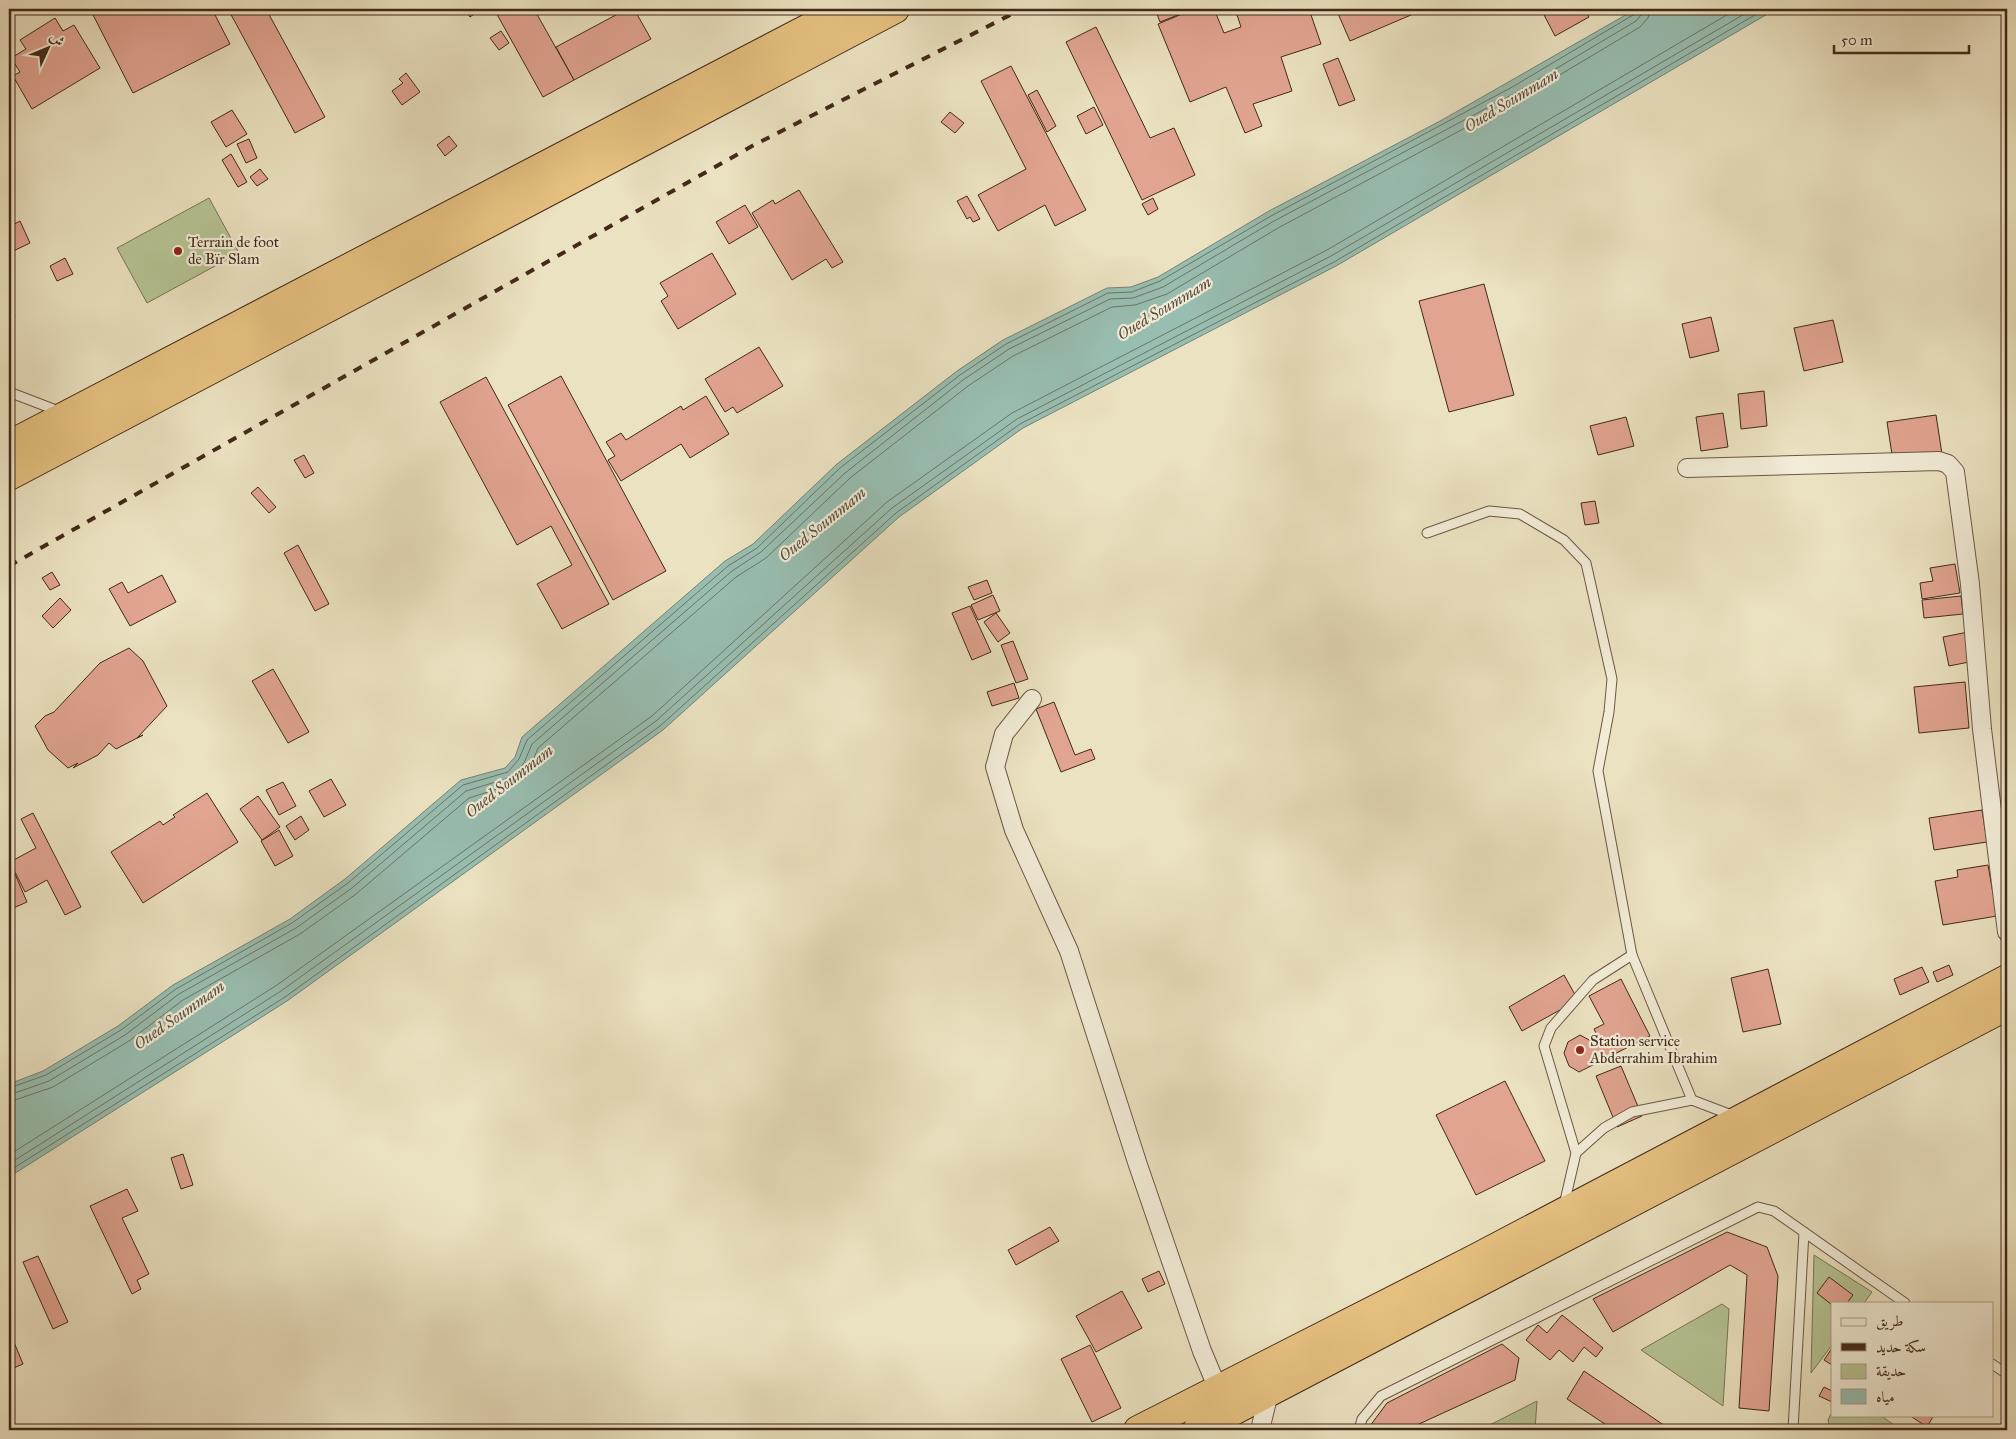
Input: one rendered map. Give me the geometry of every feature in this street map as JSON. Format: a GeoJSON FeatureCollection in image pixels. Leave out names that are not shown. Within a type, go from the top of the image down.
{"type":"FeatureCollection","features":[{"type":"Feature","properties":{"kind":"highway"},"geometry":{"type":"LineString","coordinates":[[9,445],[845,9]]}},
{"type":"Feature","properties":{"kind":"highway"},"geometry":{"type":"LineString","coordinates":[[9,476],[895,9]]}},
{"type":"Feature","properties":{"kind":"highway"},"geometry":{"type":"LineString","coordinates":[[1138,1430],[1562,1213],[2007,979]]}},
{"type":"Feature","properties":{"kind":"highway"},"geometry":{"type":"LineString","coordinates":[[1199,1430],[2007,1006]]}},
{"type":"Feature","properties":{"kind":"street"},"geometry":{"type":"LineString","coordinates":[[1687,468],[1939,462],[1948,464],[1955,472],[1970,584],[1982,729],[2007,932]]}},
{"type":"Feature","properties":{"kind":"street"},"geometry":{"type":"LineString","coordinates":[[1032,699],[1004,734],[995,767],[1014,830],[1069,951],[1142,1175],[1202,1351],[1218,1389]]}},
{"type":"Feature","properties":{"kind":"street"},"geometry":{"type":"LineString","coordinates":[[1260,1430],[1269,1393]]}},
{"type":"Feature","properties":{"kind":"lane"},"geometry":{"type":"LineString","coordinates":[[9,392],[66,414]]}},
{"type":"Feature","properties":{"kind":"lane"},"geometry":{"type":"LineString","coordinates":[[1427,534],[1489,511],[1520,514],[1564,540],[1586,564],[1612,679],[1609,712],[1598,771],[1632,955],[1692,1100]]}},
{"type":"Feature","properties":{"kind":"lane"},"geometry":{"type":"LineString","coordinates":[[1562,1213],[1576,1153],[1544,1046],[1551,1028],[1593,980],[1632,955]]}},
{"type":"Feature","properties":{"kind":"lane"},"geometry":{"type":"LineString","coordinates":[[1576,1153],[1604,1128],[1632,1112],[1692,1100],[1743,1118]]}},
{"type":"Feature","properties":{"kind":"lane"},"geometry":{"type":"LineString","coordinates":[[1359,1430],[1362,1419],[1381,1396],[1758,1207],[1774,1211],[1904,1302]]}},
{"type":"Feature","properties":{"kind":"lane"},"geometry":{"type":"LineString","coordinates":[[1793,1430],[1804,1232]]}},
{"type":"Feature","properties":{"kind":"lane"},"geometry":{"type":"LineString","coordinates":[[1994,1365],[2007,1374]]}},
{"type":"Feature","properties":{"kind":"green space","name":"Terrain de foot de Bïr Slam"},"geometry":{"type":"Polygon","coordinates":[[[209,198],[239,253],[147,303],[117,248],[209,198]]]}},
{"type":"Feature","properties":{"kind":"green space"},"geometry":{"type":"Polygon","coordinates":[[[1814,1255],[1872,1292],[1865,1302],[1831,1302],[1831,1346],[1811,1373],[1814,1255]]]}},
{"type":"Feature","properties":{"kind":"green space"},"geometry":{"type":"Polygon","coordinates":[[[1722,1304],[1729,1309],[1723,1406],[1641,1350],[1722,1304]]]}},
{"type":"Feature","properties":{"kind":"green space"},"geometry":{"type":"Polygon","coordinates":[[[1537,1401],[1535,1430],[1480,1430],[1537,1401]]]}},
{"type":"Feature","properties":{"kind":"green space"},"geometry":{"type":"Polygon","coordinates":[[[1831,1414],[1831,1416],[1881,1416],[1897,1427],[1894,1430],[1830,1430],[1828,1420],[1831,1414]]]}},
{"type":"Feature","properties":{"kind":"water","name":"Oued Soummam"},"geometry":{"type":"Polygon","coordinates":[[[1636,9],[1776,9],[1336,266],[1023,428],[899,517],[663,730],[287,1001],[9,1177],[9,1084],[43,1071],[118,1026],[173,985],[290,919],[345,879],[461,780],[505,768],[515,757],[522,737],[725,561],[753,544],[837,464],[957,371],[1003,340],[1107,288],[1131,287],[1158,277],[1269,211],[1442,120],[1636,9]]]}},
{"type":"Feature","properties":{"kind":"building"},"geometry":{"type":"Polygon","coordinates":[[[90,9],[212,9],[230,44],[133,93],[90,9]]]}},
{"type":"Feature","properties":{"kind":"building"},"geometry":{"type":"Polygon","coordinates":[[[228,9],[266,9],[325,117],[295,133],[228,9]]]}},
{"type":"Feature","properties":{"kind":"building"},"geometry":{"type":"Polygon","coordinates":[[[464,9],[481,9],[470,17],[464,9]]]}},
{"type":"Feature","properties":{"kind":"building"},"geometry":{"type":"Polygon","coordinates":[[[494,9],[534,9],[574,80],[543,97],[494,9]]]}},
{"type":"Feature","properties":{"kind":"building"},"geometry":{"type":"Polygon","coordinates":[[[627,9],[634,9],[651,39],[574,80],[556,47],[627,9]]]}},
{"type":"Feature","properties":{"kind":"building"},"geometry":{"type":"Polygon","coordinates":[[[1155,9],[1187,9],[1188,11],[1160,22],[1155,9]]]}},
{"type":"Feature","properties":{"kind":"building"},"geometry":{"type":"Polygon","coordinates":[[[1194,9],[1214,9],[1224,33],[1241,27],[1235,9],[1309,9],[1321,44],[1281,57],[1292,91],[1253,104],[1262,126],[1245,133],[1226,87],[1190,102],[1158,24],[1194,9]]]}},
{"type":"Feature","properties":{"kind":"building"},"geometry":{"type":"Polygon","coordinates":[[[1336,9],[1425,9],[1350,41],[1336,9]]]}},
{"type":"Feature","properties":{"kind":"building"},"geometry":{"type":"Polygon","coordinates":[[[1541,9],[1584,9],[1589,17],[1555,36],[1541,9]]]}},
{"type":"Feature","properties":{"kind":"building"},"geometry":{"type":"Polygon","coordinates":[[[55,18],[63,31],[74,25],[100,68],[32,109],[13,76],[20,72],[11,58],[26,49],[20,40],[55,18]]]}},
{"type":"Feature","properties":{"kind":"building"},"geometry":{"type":"Polygon","coordinates":[[[1096,27],[1150,138],[1174,128],[1195,175],[1142,200],[1066,42],[1096,27]]]}},
{"type":"Feature","properties":{"kind":"building"},"geometry":{"type":"Polygon","coordinates":[[[501,31],[509,43],[499,50],[490,38],[501,31]]]}},
{"type":"Feature","properties":{"kind":"building"},"geometry":{"type":"Polygon","coordinates":[[[1338,58],[1355,100],[1339,106],[1323,64],[1338,58]]]}},
{"type":"Feature","properties":{"kind":"building"},"geometry":{"type":"Polygon","coordinates":[[[1011,66],[1086,210],[1055,226],[1045,205],[998,231],[978,195],[1026,169],[981,81],[1011,66]]]}},
{"type":"Feature","properties":{"kind":"building"},"geometry":{"type":"Polygon","coordinates":[[[406,73],[420,92],[402,105],[392,91],[403,83],[399,79],[406,73]]]}},
{"type":"Feature","properties":{"kind":"building"},"geometry":{"type":"Polygon","coordinates":[[[1037,90],[1056,126],[1047,132],[1028,95],[1037,90]]]}},
{"type":"Feature","properties":{"kind":"building"},"geometry":{"type":"Polygon","coordinates":[[[1094,107],[1103,125],[1086,134],[1077,116],[1094,107]]]}},
{"type":"Feature","properties":{"kind":"building"},"geometry":{"type":"Polygon","coordinates":[[[232,110],[247,134],[226,147],[211,122],[232,110]]]}},
{"type":"Feature","properties":{"kind":"building"},"geometry":{"type":"Polygon","coordinates":[[[950,112],[964,123],[955,133],[941,122],[950,112]]]}},
{"type":"Feature","properties":{"kind":"building"},"geometry":{"type":"Polygon","coordinates":[[[449,136],[457,146],[445,156],[437,145],[449,136]]]}},
{"type":"Feature","properties":{"kind":"building"},"geometry":{"type":"Polygon","coordinates":[[[249,139],[257,158],[246,163],[237,144],[249,139]]]}},
{"type":"Feature","properties":{"kind":"building"},"geometry":{"type":"Polygon","coordinates":[[[231,154],[247,182],[238,187],[222,160],[231,154]]]}},
{"type":"Feature","properties":{"kind":"building"},"geometry":{"type":"Polygon","coordinates":[[[260,169],[268,179],[257,186],[250,177],[260,169]]]}},
{"type":"Feature","properties":{"kind":"building"},"geometry":{"type":"Polygon","coordinates":[[[799,190],[843,262],[832,268],[826,259],[792,280],[752,213],[773,200],[775,204],[799,190]]]}},
{"type":"Feature","properties":{"kind":"building"},"geometry":{"type":"Polygon","coordinates":[[[967,196],[980,219],[973,222],[970,217],[967,219],[957,201],[967,196]]]}},
{"type":"Feature","properties":{"kind":"building"},"geometry":{"type":"Polygon","coordinates":[[[1153,198],[1158,209],[1148,215],[1142,204],[1153,198]]]}},
{"type":"Feature","properties":{"kind":"building"},"geometry":{"type":"Polygon","coordinates":[[[745,205],[758,227],[729,244],[716,222],[745,205]]]}},
{"type":"Feature","properties":{"kind":"building"},"geometry":{"type":"Polygon","coordinates":[[[20,221],[30,243],[9,253],[9,227],[20,221]]]}},
{"type":"Feature","properties":{"kind":"building"},"geometry":{"type":"Polygon","coordinates":[[[712,253],[736,294],[678,329],[661,301],[668,296],[660,283],[712,253]]]}},
{"type":"Feature","properties":{"kind":"building"},"geometry":{"type":"Polygon","coordinates":[[[65,258],[73,274],[57,281],[50,266],[65,258]]]}},
{"type":"Feature","properties":{"kind":"building"},"geometry":{"type":"Polygon","coordinates":[[[1484,284],[1514,395],[1449,412],[1419,301],[1484,284]]]}},
{"type":"Feature","properties":{"kind":"building"},"geometry":{"type":"Polygon","coordinates":[[[9,303],[15,317],[9,320],[9,303]]]}},
{"type":"Feature","properties":{"kind":"building"},"geometry":{"type":"Polygon","coordinates":[[[1711,317],[1719,351],[1690,358],[1682,324],[1711,317]]]}},
{"type":"Feature","properties":{"kind":"building"},"geometry":{"type":"Polygon","coordinates":[[[1833,320],[1843,362],[1804,371],[1794,328],[1833,320]]]}},
{"type":"Feature","properties":{"kind":"building"},"geometry":{"type":"Polygon","coordinates":[[[759,347],[783,386],[737,413],[733,407],[725,412],[705,379],[759,347]]]}},
{"type":"Feature","properties":{"kind":"building"},"geometry":{"type":"Polygon","coordinates":[[[561,376],[666,571],[613,600],[508,405],[561,376]]]}},
{"type":"Feature","properties":{"kind":"building"},"geometry":{"type":"Polygon","coordinates":[[[486,377],[609,604],[562,629],[537,584],[572,565],[551,526],[517,545],[440,402],[486,377]]]}},
{"type":"Feature","properties":{"kind":"building"},"geometry":{"type":"Polygon","coordinates":[[[1764,391],[1767,426],[1741,429],[1738,394],[1764,391]]]}},
{"type":"Feature","properties":{"kind":"building"},"geometry":{"type":"Polygon","coordinates":[[[706,396],[729,434],[690,458],[681,444],[621,481],[608,460],[615,456],[606,442],[621,433],[626,440],[681,406],[683,410],[706,396]]]}},
{"type":"Feature","properties":{"kind":"building"},"geometry":{"type":"Polygon","coordinates":[[[1723,413],[1728,447],[1701,451],[1696,417],[1723,413]]]}},
{"type":"Feature","properties":{"kind":"building"},"geometry":{"type":"Polygon","coordinates":[[[1936,415],[1942,454],[1893,461],[1887,422],[1936,415]]]}},
{"type":"Feature","properties":{"kind":"building"},"geometry":{"type":"Polygon","coordinates":[[[1626,417],[1634,446],[1598,455],[1590,426],[1626,417]]]}},
{"type":"Feature","properties":{"kind":"building"},"geometry":{"type":"Polygon","coordinates":[[[304,455],[314,473],[305,478],[294,460],[304,455]]]}},
{"type":"Feature","properties":{"kind":"building"},"geometry":{"type":"Polygon","coordinates":[[[258,487],[276,507],[269,513],[251,493],[258,487]]]}},
{"type":"Feature","properties":{"kind":"building"},"geometry":{"type":"Polygon","coordinates":[[[1595,501],[1599,523],[1585,525],[1581,503],[1595,501]]]}},
{"type":"Feature","properties":{"kind":"building"},"geometry":{"type":"Polygon","coordinates":[[[298,545],[329,604],[315,611],[284,553],[298,545]]]}},
{"type":"Feature","properties":{"kind":"building"},"geometry":{"type":"Polygon","coordinates":[[[1955,564],[1960,593],[1922,599],[1920,583],[1933,581],[1930,568],[1955,564]]]}},
{"type":"Feature","properties":{"kind":"building"},"geometry":{"type":"Polygon","coordinates":[[[52,572],[60,585],[50,590],[42,578],[52,572]]]}},
{"type":"Feature","properties":{"kind":"building"},"geometry":{"type":"Polygon","coordinates":[[[162,575],[176,602],[130,626],[109,589],[122,582],[128,593],[162,575]]]}},
{"type":"Feature","properties":{"kind":"building"},"geometry":{"type":"Polygon","coordinates":[[[987,580],[992,593],[974,600],[968,587],[987,580]]]}},
{"type":"Feature","properties":{"kind":"building"},"geometry":{"type":"Polygon","coordinates":[[[993,595],[1000,611],[978,620],[971,605],[993,595]]]}},
{"type":"Feature","properties":{"kind":"building"},"geometry":{"type":"Polygon","coordinates":[[[1961,596],[1963,614],[1924,618],[1922,600],[1961,596]]]}},
{"type":"Feature","properties":{"kind":"building"},"geometry":{"type":"Polygon","coordinates":[[[60,598],[71,610],[53,628],[42,616],[60,598]]]}},
{"type":"Feature","properties":{"kind":"building"},"geometry":{"type":"Polygon","coordinates":[[[970,606],[991,652],[972,660],[952,613],[970,606]]]}},
{"type":"Feature","properties":{"kind":"building"},"geometry":{"type":"Polygon","coordinates":[[[996,613],[1010,633],[998,642],[984,622],[996,613]]]}},
{"type":"Feature","properties":{"kind":"building"},"geometry":{"type":"Polygon","coordinates":[[[1968,632],[1974,661],[1949,666],[1943,637],[1968,632]]]}},
{"type":"Feature","properties":{"kind":"building"},"geometry":{"type":"Polygon","coordinates":[[[1013,641],[1028,679],[1016,683],[1001,645],[1013,641]]]}},
{"type":"Feature","properties":{"kind":"building"},"geometry":{"type":"Polygon","coordinates":[[[129,648],[143,661],[167,706],[137,738],[143,735],[116,749],[109,743],[98,755],[73,768],[78,763],[68,768],[48,750],[35,726],[45,716],[54,712],[100,663],[129,648]]]}},
{"type":"Feature","properties":{"kind":"building"},"geometry":{"type":"Polygon","coordinates":[[[273,669],[309,732],[288,743],[252,681],[273,669]]]}},
{"type":"Feature","properties":{"kind":"building"},"geometry":{"type":"Polygon","coordinates":[[[1965,682],[1969,728],[1919,733],[1914,687],[1965,682]]]}},
{"type":"Feature","properties":{"kind":"building"},"geometry":{"type":"Polygon","coordinates":[[[1014,683],[1019,698],[992,706],[987,692],[1014,683]]]}},
{"type":"Feature","properties":{"kind":"building"},"geometry":{"type":"Polygon","coordinates":[[[1054,702],[1075,755],[1091,749],[1095,759],[1061,772],[1036,709],[1054,702]]]}},
{"type":"Feature","properties":{"kind":"building"},"geometry":{"type":"Polygon","coordinates":[[[331,779],[346,805],[324,817],[309,791],[331,779]]]}},
{"type":"Feature","properties":{"kind":"building"},"geometry":{"type":"Polygon","coordinates":[[[283,782],[296,806],[279,815],[266,790],[283,782]]]}},
{"type":"Feature","properties":{"kind":"building"},"geometry":{"type":"Polygon","coordinates":[[[207,793],[238,842],[143,903],[111,852],[160,821],[163,825],[175,817],[173,815],[207,793]]]}},
{"type":"Feature","properties":{"kind":"building"},"geometry":{"type":"Polygon","coordinates":[[[258,796],[280,827],[262,840],[240,809],[258,796]]]}},
{"type":"Feature","properties":{"kind":"building"},"geometry":{"type":"Polygon","coordinates":[[[1982,810],[1987,842],[1934,850],[1929,818],[1982,810]]]}},
{"type":"Feature","properties":{"kind":"building"},"geometry":{"type":"Polygon","coordinates":[[[33,813],[81,907],[65,915],[47,880],[25,892],[10,862],[36,848],[21,819],[33,813]]]}},
{"type":"Feature","properties":{"kind":"building"},"geometry":{"type":"Polygon","coordinates":[[[301,816],[309,830],[295,840],[286,826],[301,816]]]}},
{"type":"Feature","properties":{"kind":"building"},"geometry":{"type":"Polygon","coordinates":[[[279,830],[293,856],[275,866],[261,841],[279,830]]]}},
{"type":"Feature","properties":{"kind":"building"},"geometry":{"type":"Polygon","coordinates":[[[9,860],[27,902],[9,910],[9,860]]]}},
{"type":"Feature","properties":{"kind":"building"},"geometry":{"type":"Polygon","coordinates":[[[1988,865],[1997,916],[1943,925],[1935,881],[1958,877],[1957,870],[1988,865]]]}},
{"type":"Feature","properties":{"kind":"building"},"geometry":{"type":"Polygon","coordinates":[[[1949,965],[1953,975],[1937,982],[1933,972],[1949,965]]]}},
{"type":"Feature","properties":{"kind":"building"},"geometry":{"type":"Polygon","coordinates":[[[1922,967],[1929,982],[1900,995],[1894,979],[1922,967]]]}},
{"type":"Feature","properties":{"kind":"building"},"geometry":{"type":"Polygon","coordinates":[[[1768,969],[1781,1024],[1743,1032],[1731,978],[1768,969]]]}},
{"type":"Feature","properties":{"kind":"building"},"geometry":{"type":"Polygon","coordinates":[[[1564,975],[1578,1000],[1522,1031],[1509,1007],[1564,975]]]}},
{"type":"Feature","properties":{"kind":"building"},"geometry":{"type":"Polygon","coordinates":[[[1621,979],[1650,1036],[1579,1072],[1569,1066],[1564,1053],[1568,1042],[1580,1035],[1591,1041],[1598,1037],[1594,1029],[1604,1024],[1589,996],[1621,979]]]}},
{"type":"Feature","properties":{"kind":"building"},"geometry":{"type":"Polygon","coordinates":[[[1621,1066],[1642,1116],[1617,1127],[1596,1076],[1621,1066]]]}},
{"type":"Feature","properties":{"kind":"building"},"geometry":{"type":"Polygon","coordinates":[[[1505,1081],[1545,1161],[1476,1195],[1436,1115],[1505,1081]]]}},
{"type":"Feature","properties":{"kind":"building"},"geometry":{"type":"Polygon","coordinates":[[[183,1154],[193,1185],[181,1189],[171,1158],[183,1154]]]}},
{"type":"Feature","properties":{"kind":"building"},"geometry":{"type":"Polygon","coordinates":[[[127,1189],[138,1211],[122,1218],[149,1274],[137,1280],[141,1289],[132,1294],[90,1206],[127,1189]]]}},
{"type":"Feature","properties":{"kind":"building"},"geometry":{"type":"Polygon","coordinates":[[[1050,1227],[1059,1241],[1016,1265],[1008,1250],[1050,1227]]]}},
{"type":"Feature","properties":{"kind":"building"},"geometry":{"type":"Polygon","coordinates":[[[1727,1232],[1767,1247],[1778,1276],[1769,1411],[1739,1408],[1747,1275],[1730,1265],[1613,1332],[1593,1299],[1727,1232]]]}},
{"type":"Feature","properties":{"kind":"building"},"geometry":{"type":"Polygon","coordinates":[[[38,1256],[68,1322],[53,1329],[23,1262],[38,1256]]]}},
{"type":"Feature","properties":{"kind":"building"},"geometry":{"type":"Polygon","coordinates":[[[1159,1271],[1165,1284],[1148,1292],[1142,1279],[1159,1271]]]}},
{"type":"Feature","properties":{"kind":"building"},"geometry":{"type":"Polygon","coordinates":[[[1829,1277],[1853,1295],[1848,1302],[1831,1302],[1831,1304],[1817,1293],[1829,1277]]]}},
{"type":"Feature","properties":{"kind":"building"},"geometry":{"type":"Polygon","coordinates":[[[1122,1291],[1142,1328],[1096,1352],[1076,1316],[1122,1291]]]}},
{"type":"Feature","properties":{"kind":"building"},"geometry":{"type":"Polygon","coordinates":[[[1562,1315],[1603,1348],[1596,1357],[1584,1347],[1573,1362],[1559,1350],[1550,1360],[1526,1340],[1538,1325],[1547,1333],[1562,1315]]]}},
{"type":"Feature","properties":{"kind":"building"},"geometry":{"type":"Polygon","coordinates":[[[9,1330],[23,1364],[9,1370],[9,1330]]]}},
{"type":"Feature","properties":{"kind":"building"},"geometry":{"type":"Polygon","coordinates":[[[1502,1344],[1519,1358],[1515,1380],[1406,1430],[1367,1430],[1387,1403],[1502,1344]]]}},
{"type":"Feature","properties":{"kind":"building"},"geometry":{"type":"Polygon","coordinates":[[[1090,1345],[1121,1408],[1092,1422],[1061,1359],[1090,1345]]]}},
{"type":"Feature","properties":{"kind":"building"},"geometry":{"type":"Polygon","coordinates":[[[1831,1350],[1831,1364],[1824,1360],[1831,1350]]]}},
{"type":"Feature","properties":{"kind":"building"},"geometry":{"type":"Polygon","coordinates":[[[1584,1371],[1671,1430],[1614,1430],[1567,1399],[1584,1371]]]}},
{"type":"Feature","properties":{"kind":"building"},"geometry":{"type":"Polygon","coordinates":[[[1824,1387],[1831,1390],[1831,1402],[1819,1396],[1824,1387]]]}},
{"type":"Feature","properties":{"kind":"building"},"geometry":{"type":"Polygon","coordinates":[[[1910,1416],[1933,1416],[1927,1427],[1910,1416]]]}},
{"type":"Feature","properties":{"kind":"railway"},"geometry":{"type":"LineString","coordinates":[[9,566],[754,145],[1022,9]]}},
{"type":"Feature","properties":{"kind":"place","name":"Terrain de foot de Bïr Slam"},"geometry":{"type":"Point","coordinates":[178,251]}},
{"type":"Feature","properties":{"kind":"place","name":"Station service Abderrahim Ibrahim"},"geometry":{"type":"Point","coordinates":[1580,1050]}}]}
